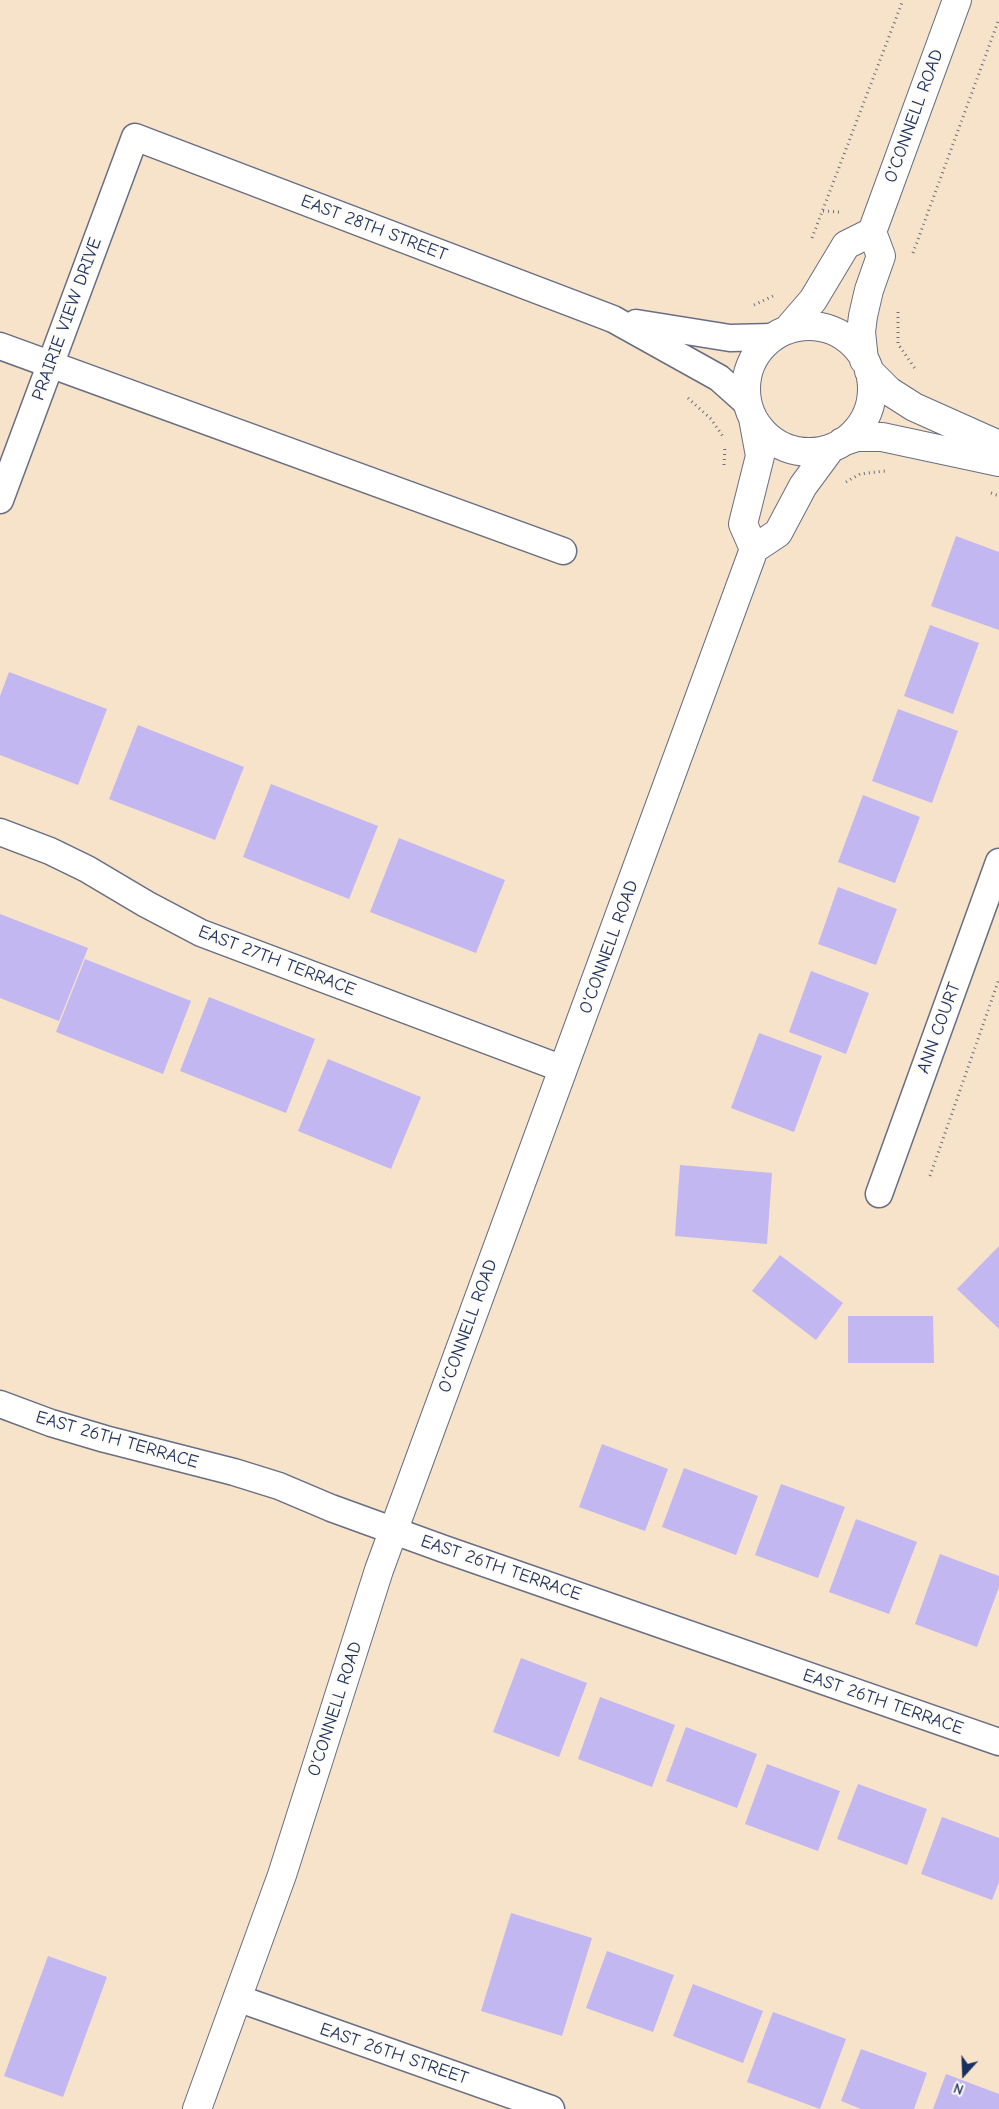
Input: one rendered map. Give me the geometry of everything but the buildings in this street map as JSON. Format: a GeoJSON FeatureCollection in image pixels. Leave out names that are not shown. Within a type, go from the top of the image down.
{"type":"FeatureCollection","features":[{"type":"Feature","properties":{"kind":"street","name":"O'CONNELL ROAD"},"geometry":{"type":"LineString","coordinates":[[872,232],[957,0]]}},
{"type":"Feature","properties":{"kind":"street","name":"EAST 28TH STREET"},"geometry":{"type":"LineString","coordinates":[[135,138],[613,319],[719,378],[750,410]]}},
{"type":"Feature","properties":{"kind":"street","name":"PRAIRIE VIEW DRIVE"},"geometry":{"type":"LineString","coordinates":[[0,500],[49,364],[135,138]]}},
{"type":"Feature","properties":{"kind":"street"},"geometry":{"type":"LineString","coordinates":[[872,232],[881,256],[873,276],[861,332],[872,391],[868,411],[857,429],[837,445],[806,481],[778,533],[754,549],[743,524],[760,456],[750,410],[746,380],[750,366],[762,346],[781,334],[817,294],[846,245],[872,232]]}},
{"type":"Feature","properties":{"kind":"street","name":"EAST 28TH STREET"},"geometry":{"type":"LineString","coordinates":[[613,319],[723,338],[781,334]]}},
{"type":"Feature","properties":{"kind":"street"},"geometry":{"type":"LineString","coordinates":[[781,334],[814,326],[840,335],[854,346],[886,388],[914,407],[999,445]]}},
{"type":"Feature","properties":{"kind":"street"},"geometry":{"type":"LineString","coordinates":[[0,346],[563,551]]}},
{"type":"Feature","properties":{"kind":"street"},"geometry":{"type":"LineString","coordinates":[[750,410],[764,434],[781,446],[809,452],[837,445],[857,437],[882,437],[999,462]]}},
{"type":"Feature","properties":{"kind":"street","name":"O'CONNELL ROAD"},"geometry":{"type":"LineString","coordinates":[[197,2109],[282,1875],[372,1591],[754,549]]}},
{"type":"Feature","properties":{"kind":"street","name":"EAST 27TH TERRACE"},"geometry":{"type":"LineString","coordinates":[[0,832],[50,851],[87,869],[146,904],[201,933],[564,1069]]}},
{"type":"Feature","properties":{"kind":"street","name":"ANN COURT"},"geometry":{"type":"LineString","coordinates":[[879,1194],[999,862]]}},
{"type":"Feature","properties":{"kind":"street","name":"EAST 26TH TERRACE"},"geometry":{"type":"LineString","coordinates":[[0,1404],[104,1440],[234,1472],[279,1486],[331,1508],[999,1742]]}},
{"type":"Feature","properties":{"kind":"street","name":"EAST 26TH STREET"},"geometry":{"type":"LineString","coordinates":[[237,1998],[551,2109]]}},
{"type":"Feature","properties":{"kind":"path"},"geometry":{"type":"LineString","coordinates":[[823,211],[902,0]]}},
{"type":"Feature","properties":{"kind":"path"},"geometry":{"type":"LineString","coordinates":[[911,257],[999,19]]}},
{"type":"Feature","properties":{"kind":"path"},"geometry":{"type":"LineString","coordinates":[[930,1176],[999,979]]}}]}
